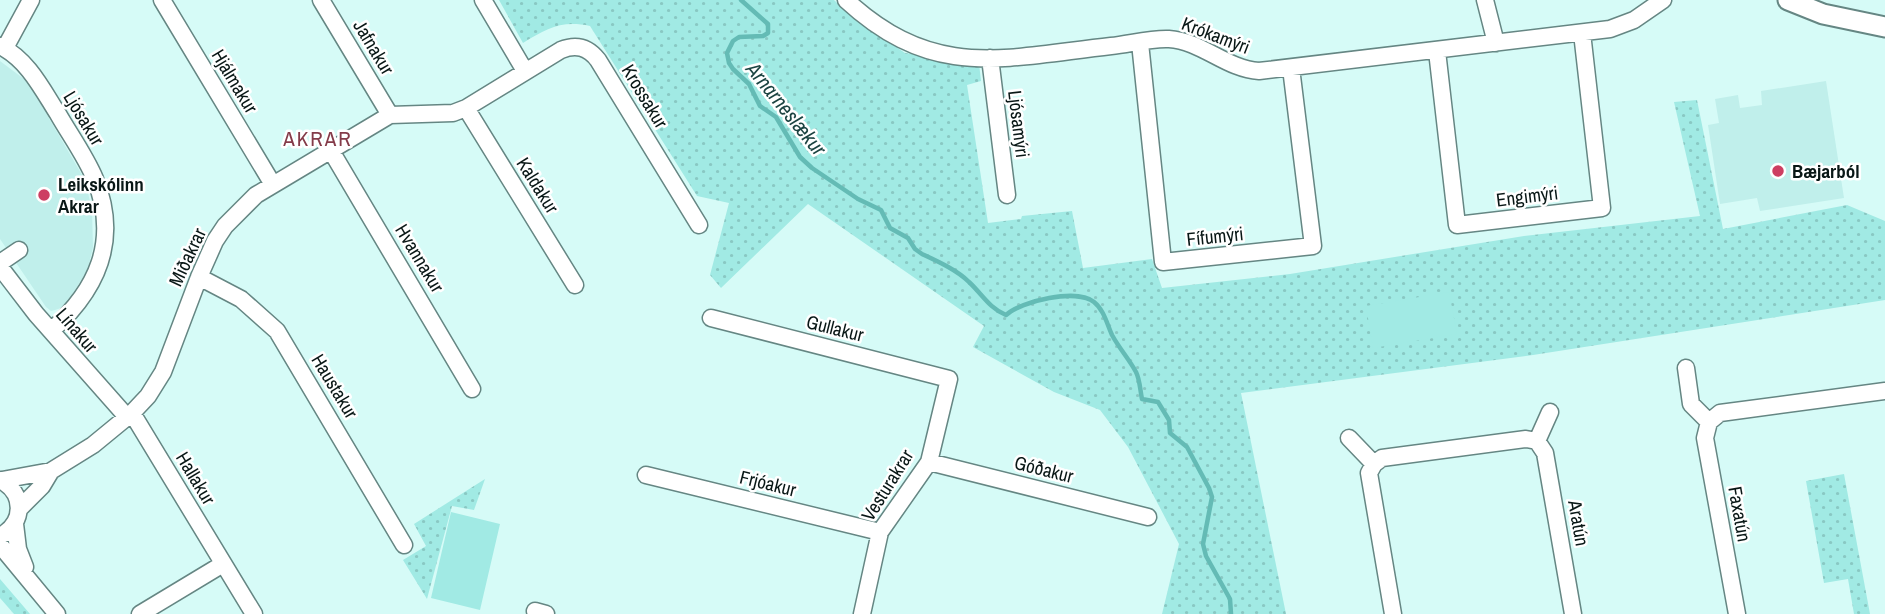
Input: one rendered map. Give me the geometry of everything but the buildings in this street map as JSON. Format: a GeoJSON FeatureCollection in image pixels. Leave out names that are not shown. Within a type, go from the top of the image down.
{"type":"FeatureCollection","features":[{"type":"Feature","properties":{"kind":"street","name":"Ljósakur"},"geometry":{"type":"LineString","coordinates":[[31,0],[2,47],[26,65],[39,83],[94,177],[103,205],[105,234],[98,269],[77,306],[51,331]]}},
{"type":"Feature","properties":{"kind":"street","name":"Hjálmakur"},"geometry":{"type":"LineString","coordinates":[[162,0],[272,183]]}},
{"type":"Feature","properties":{"kind":"street","name":"Jafnakur"},"geometry":{"type":"LineString","coordinates":[[321,0],[390,115]]}},
{"type":"Feature","properties":{"kind":"street"},"geometry":{"type":"LineString","coordinates":[[483,0],[525,71]]}},
{"type":"Feature","properties":{"kind":"street","name":"Krókamýri"},"geometry":{"type":"LineString","coordinates":[[846,0],[870,22],[906,43],[963,59],[1168,39],[1195,46],[1233,66],[1251,71],[1582,33],[1623,25],[1663,0]]}},
{"type":"Feature","properties":{"kind":"street"},"geometry":{"type":"LineString","coordinates":[[1485,0],[1496,43]]}},
{"type":"Feature","properties":{"kind":"street"},"geometry":{"type":"LineString","coordinates":[[1788,0],[1823,14],[1885,27]]}},
{"type":"Feature","properties":{"kind":"street","name":"Engimýri"},"geometry":{"type":"LineString","coordinates":[[1437,51],[1457,226],[1602,208],[1582,33]]}},
{"type":"Feature","properties":{"kind":"street","name":"Fífumýri"},"geometry":{"type":"LineString","coordinates":[[1140,43],[1163,262],[1313,246],[1291,68]]}},
{"type":"Feature","properties":{"kind":"street","name":"Krossakur"},"geometry":{"type":"LineString","coordinates":[[525,71],[569,46],[586,49],[595,55],[699,225]]}},
{"type":"Feature","properties":{"kind":"street","name":"Ljósamýri"},"geometry":{"type":"LineString","coordinates":[[990,58],[1007,195]]}},
{"type":"Feature","properties":{"kind":"street","name":"Miðakrar"},"geometry":{"type":"LineString","coordinates":[[1,480],[51,471],[93,444],[130,415],[148,396],[163,372],[199,277],[225,226],[249,201],[272,183],[390,115],[453,113],[466,108],[525,71]]}},
{"type":"Feature","properties":{"kind":"street","name":"Kaldakur"},"geometry":{"type":"LineString","coordinates":[[466,108],[575,285]]}},
{"type":"Feature","properties":{"kind":"street","name":"Hvannakur"},"geometry":{"type":"LineString","coordinates":[[331,149],[472,389]]}},
{"type":"Feature","properties":{"kind":"street","name":"Línakur"},"geometry":{"type":"LineString","coordinates":[[19,250],[0,265],[51,331],[130,415]]}},
{"type":"Feature","properties":{"kind":"street","name":"Haustakur"},"geometry":{"type":"LineString","coordinates":[[199,277],[241,299],[277,331],[404,545]]}},
{"type":"Feature","properties":{"kind":"street","name":"Gullakur"},"geometry":{"type":"LineString","coordinates":[[710,318],[949,379]]}},
{"type":"Feature","properties":{"kind":"street"},"geometry":{"type":"LineString","coordinates":[[1686,368],[1691,404],[1709,422],[1720,413],[1885,391]]}},
{"type":"Feature","properties":{"kind":"street","name":"Vesturakrar"},"geometry":{"type":"LineString","coordinates":[[863,614],[880,532],[929,462],[949,379]]}},
{"type":"Feature","properties":{"kind":"street"},"geometry":{"type":"LineString","coordinates":[[1393,614],[1369,473],[1374,464],[1382,458],[1526,439],[1537,442],[1550,412]]}},
{"type":"Feature","properties":{"kind":"street","name":"Hallakur"},"geometry":{"type":"LineString","coordinates":[[130,415],[254,614]]}},
{"type":"Feature","properties":{"kind":"street","name":"Faxatún"},"geometry":{"type":"LineString","coordinates":[[1709,422],[1705,438],[1737,614]]}},
{"type":"Feature","properties":{"kind":"street"},"geometry":{"type":"LineString","coordinates":[[1349,438],[1374,464]]}},
{"type":"Feature","properties":{"kind":"street","name":"Aratún"},"geometry":{"type":"LineString","coordinates":[[1537,442],[1545,453],[1573,614]]}},
{"type":"Feature","properties":{"kind":"street","name":"Góðakur"},"geometry":{"type":"LineString","coordinates":[[929,462],[1148,517]]}},
{"type":"Feature","properties":{"kind":"street","name":"Miðakrar"},"geometry":{"type":"LineString","coordinates":[[0,536],[10,530],[51,471]]}},
{"type":"Feature","properties":{"kind":"street","name":"Frjóakur"},"geometry":{"type":"LineString","coordinates":[[646,475],[880,532]]}},
{"type":"Feature","properties":{"kind":"street"},"geometry":{"type":"LineString","coordinates":[[1,480],[15,491],[18,549],[32,582]]}},
{"type":"Feature","properties":{"kind":"street"},"geometry":{"type":"LineString","coordinates":[[0,545],[57,614]]}},
{"type":"Feature","properties":{"kind":"street"},"geometry":{"type":"LineString","coordinates":[[140,614],[223,564]]}},
{"type":"Feature","properties":{"kind":"shaded area"},"geometry":{"type":"Polygon","coordinates":[[[499,0],[834,0],[852,17],[905,53],[979,63],[981,81],[967,85],[988,223],[1021,219],[1022,216],[1072,211],[1083,268],[1152,259],[1162,288],[1290,274],[1524,236],[1700,216],[1674,102],[1697,100],[1723,229],[1847,205],[1885,221],[1885,300],[1533,355],[1241,393],[1286,614],[1162,614],[1179,544],[1128,447],[1100,410],[1054,392],[973,347],[984,326],[808,204],[721,288],[710,275],[729,203],[697,196],[590,26],[571,24],[555,27],[523,43],[499,0]]]}},
{"type":"Feature","properties":{"kind":"shaded area","name":"Leikskólinn Akrar"},"geometry":{"type":"Polygon","coordinates":[[[0,61],[28,82],[85,180],[92,210],[93,247],[88,269],[70,298],[61,308],[51,311],[0,239],[0,61]]]}},
{"type":"Feature","properties":{"kind":"shaded area","name":"Bæjarból"},"geometry":{"type":"Polygon","coordinates":[[[1826,81],[1844,198],[1760,211],[1757,198],[1720,204],[1708,125],[1719,123],[1715,99],[1738,95],[1740,108],[1762,105],[1761,91],[1826,81]]]}},
{"type":"Feature","properties":{"kind":"shaded area"},"geometry":{"type":"Polygon","coordinates":[[[1449,292],[1457,334],[1373,348],[1366,306],[1449,292]]]}},
{"type":"Feature","properties":{"kind":"shaded area"},"geometry":{"type":"Polygon","coordinates":[[[1844,474],[1870,614],[1854,614],[1848,579],[1824,583],[1806,481],[1844,474]]]}},
{"type":"Feature","properties":{"kind":"shaded area"},"geometry":{"type":"Polygon","coordinates":[[[485,479],[474,510],[452,506],[427,599],[403,560],[426,546],[414,524],[485,479]]]}},
{"type":"Feature","properties":{"kind":"shaded area"},"geometry":{"type":"Polygon","coordinates":[[[451,512],[500,524],[480,610],[431,598],[451,512]]]}},
{"type":"Feature","properties":{"kind":"shaded area"},"geometry":{"type":"Polygon","coordinates":[[[0,579],[30,614],[14,614],[0,598],[0,579]]]}},
{"type":"Feature","properties":{"kind":"waterway","name":"Arnarneslækur"},"geometry":{"type":"LineString","coordinates":[[741,0],[768,24],[768,33],[763,36],[739,37],[733,41],[727,53],[729,63],[749,84],[760,106],[776,117],[800,157],[812,168],[858,199],[881,210],[890,228],[908,238],[922,254],[959,274],[990,305],[1006,315],[1024,305],[1063,296],[1086,298],[1097,305],[1112,335],[1136,372],[1142,399],[1158,402],[1169,420],[1170,433],[1187,447],[1209,488],[1212,497],[1203,544],[1206,556],[1230,599],[1231,614]]}},
{"type":"Feature","properties":{"kind":"place","name":"Bæjarból"},"geometry":{"type":"Point","coordinates":[1778,171]}},
{"type":"Feature","properties":{"kind":"place","name":"Leikskólinn Akrar"},"geometry":{"type":"Point","coordinates":[44,195]}},
{"type":"Feature","properties":{"kind":"district","name":"AKRAR"},"geometry":{"type":"Point","coordinates":[318,139]}}]}
